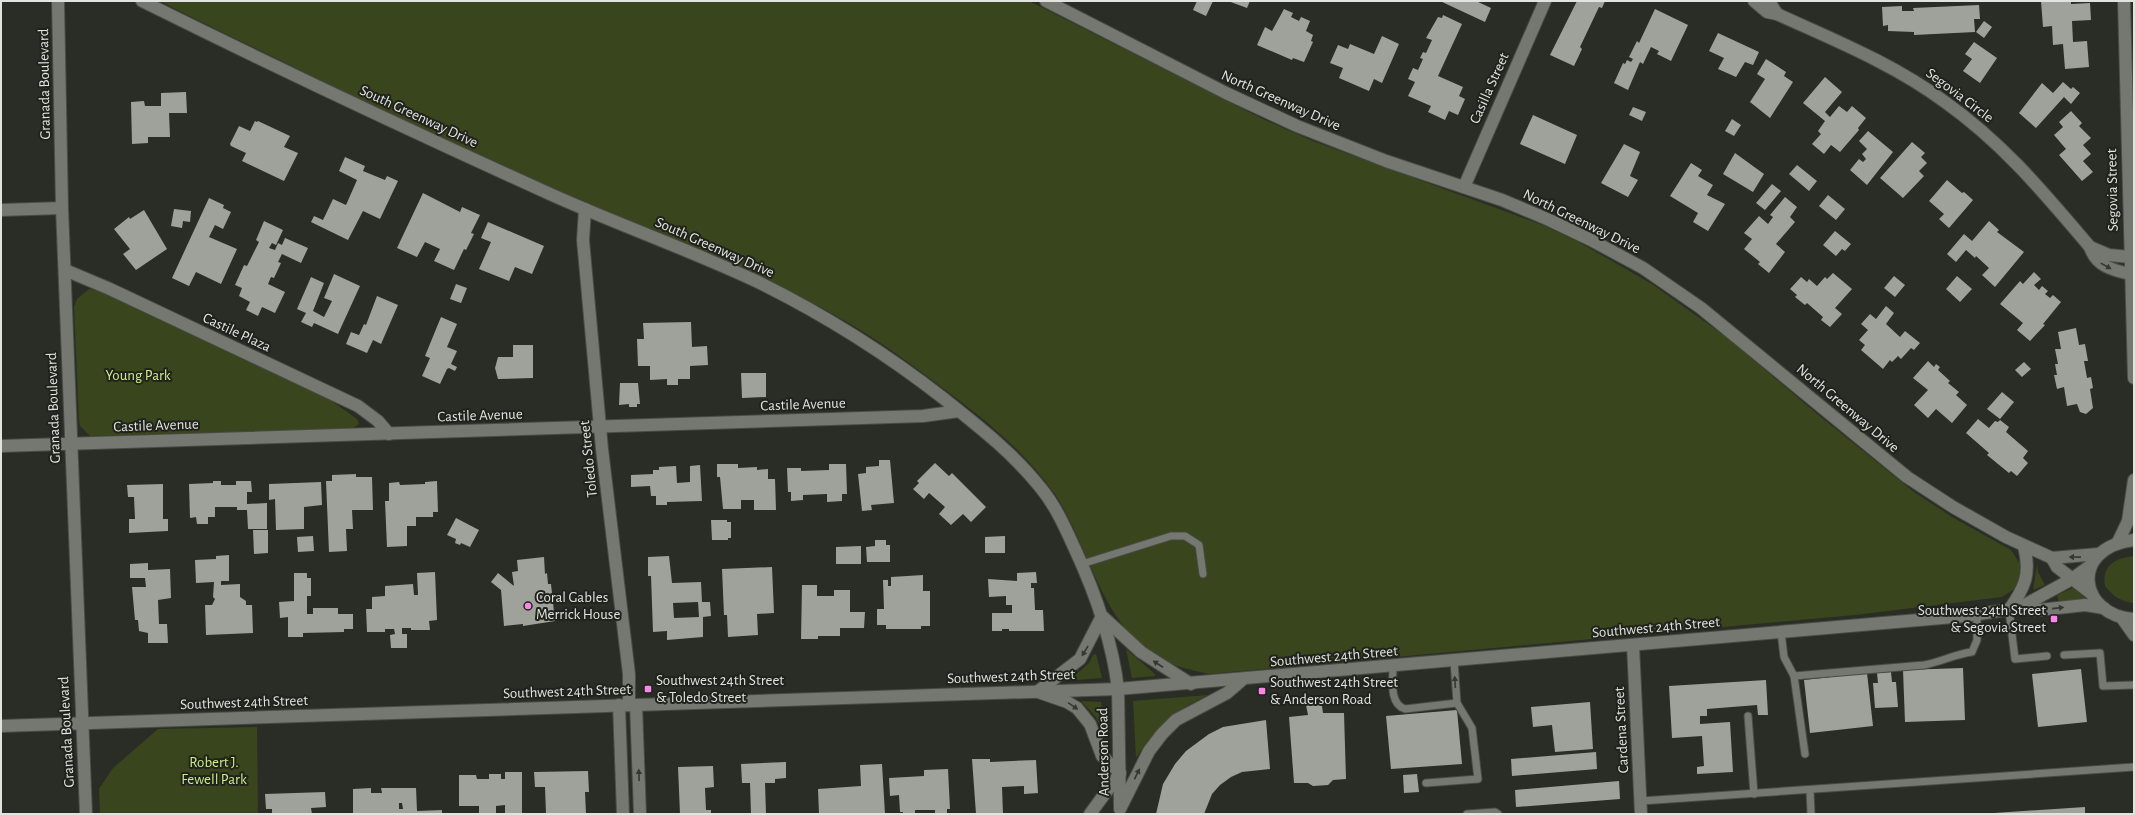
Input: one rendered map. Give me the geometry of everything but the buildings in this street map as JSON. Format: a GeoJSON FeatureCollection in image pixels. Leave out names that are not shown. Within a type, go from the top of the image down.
{"type":"FeatureCollection","features":[{"type":"Feature","properties":{"kind":"street","name":"Granada Boulevard"},"geometry":{"type":"LineString","coordinates":[[58,1],[62,208],[81,723],[86,814]]}},
{"type":"Feature","properties":{"kind":"street","name":"South Greenway Drive"},"geometry":{"type":"LineString","coordinates":[[142,1],[292,74],[585,209],[715,262],[798,303],[846,329],[891,358],[1003,447],[1039,486],[1058,514],[1082,564],[1102,616],[1112,649],[1118,689]]}},
{"type":"Feature","properties":{"kind":"street","name":"North Greenway Drive"},"geometry":{"type":"LineString","coordinates":[[1046,1],[1268,113],[1357,150],[1526,210],[1567,228],[1617,254],[1662,281],[1725,326],[1907,477],[1959,510],[2024,546],[2052,558],[2098,554]]}},
{"type":"Feature","properties":{"kind":"street","name":"Casilla Street"},"geometry":{"type":"LineString","coordinates":[[1464,187],[1545,1]]}},
{"type":"Feature","properties":{"kind":"street","name":"Segovia Circle"},"geometry":{"type":"LineString","coordinates":[[1754,1],[1767,12],[1777,14],[1877,60],[1946,102],[1995,142],[2024,170],[2055,204],[2090,247],[2093,257],[2100,263],[2115,270],[2130,274]]}},
{"type":"Feature","properties":{"kind":"street"},"geometry":{"type":"LineString","coordinates":[[1769,1],[1777,14]]}},
{"type":"Feature","properties":{"kind":"street","name":"Segovia Street"},"geometry":{"type":"LineString","coordinates":[[2124,1],[2131,148],[2130,274],[2134,378]]}},
{"type":"Feature","properties":{"kind":"street"},"geometry":{"type":"LineString","coordinates":[[1,210],[62,208]]}},
{"type":"Feature","properties":{"kind":"street","name":"Toledo Street"},"geometry":{"type":"LineString","coordinates":[[585,209],[583,240],[600,427],[629,674],[623,814]]}},
{"type":"Feature","properties":{"kind":"street","name":"Segovia Circle"},"geometry":{"type":"LineString","coordinates":[[2090,247],[2109,255],[2130,257]]}},
{"type":"Feature","properties":{"kind":"street","name":"Castile Plaza"},"geometry":{"type":"LineString","coordinates":[[65,270],[110,289],[358,406],[378,421],[389,434]]}},
{"type":"Feature","properties":{"kind":"street","name":"Castile Avenue"},"geometry":{"type":"LineString","coordinates":[[1,446],[923,416],[959,411]]}},
{"type":"Feature","properties":{"kind":"street"},"geometry":{"type":"LineString","coordinates":[[2118,542],[2128,521],[2134,480]]}},
{"type":"Feature","properties":{"kind":"street"},"geometry":{"type":"LineString","coordinates":[[2092,594],[2088,584],[2091,566],[2098,554],[2118,542],[2134,540]]}},
{"type":"Feature","properties":{"kind":"street"},"geometry":{"type":"LineString","coordinates":[[2014,609],[2026,581],[2027,560],[2024,546]]}},
{"type":"Feature","properties":{"kind":"street","name":"North Greenway Drive"},"geometry":{"type":"LineString","coordinates":[[2052,558],[2057,567],[2092,594],[2104,608]]}},
{"type":"Feature","properties":{"kind":"street","name":"Southwest 24th Street"},"geometry":{"type":"LineString","coordinates":[[2014,609],[2072,579],[2091,566]]}},
{"type":"Feature","properties":{"kind":"street","name":"Southwest 24th Street"},"geometry":{"type":"LineString","coordinates":[[1,726],[1118,689],[1242,680],[1977,615],[2014,609],[2040,610],[2085,605],[2104,608]]}},
{"type":"Feature","properties":{"kind":"street"},"geometry":{"type":"LineString","coordinates":[[2104,608],[2128,618],[2134,635]]}},
{"type":"Feature","properties":{"kind":"street"},"geometry":{"type":"LineString","coordinates":[[1037,692],[1080,659],[1102,616],[1147,656],[1191,684]]}},
{"type":"Feature","properties":{"kind":"street","name":"Cardena Street"},"geometry":{"type":"LineString","coordinates":[[1634,645],[1641,810]]}},
{"type":"Feature","properties":{"kind":"street"},"geometry":{"type":"LineString","coordinates":[[1120,812],[1149,751],[1162,734],[1176,720],[1227,693],[1242,680]]}},
{"type":"Feature","properties":{"kind":"street","name":"Anderson Road"},"geometry":{"type":"LineString","coordinates":[[1118,689],[1120,812]]}},
{"type":"Feature","properties":{"kind":"street"},"geometry":{"type":"LineString","coordinates":[[1037,692],[1067,702],[1077,708],[1090,724],[1102,756],[1120,773],[1090,814]]}},
{"type":"Feature","properties":{"kind":"street","name":"Toledo Street"},"geometry":{"type":"LineString","coordinates":[[628,705],[640,814]]}},
{"type":"Feature","properties":{"kind":"lane"},"geometry":{"type":"LineString","coordinates":[[1082,564],[1171,536],[1186,536],[1199,545],[1203,574]]}},
{"type":"Feature","properties":{"kind":"lane"},"geometry":{"type":"LineString","coordinates":[[2014,609],[2015,659],[2047,656]]}},
{"type":"Feature","properties":{"kind":"lane"},"geometry":{"type":"LineString","coordinates":[[1794,676],[1924,665],[1942,662],[1956,654],[1972,652],[1977,640],[1977,615]]}},
{"type":"Feature","properties":{"kind":"lane"},"geometry":{"type":"LineString","coordinates":[[1781,632],[1784,657],[1794,676],[1805,754]]}},
{"type":"Feature","properties":{"kind":"lane"},"geometry":{"type":"LineString","coordinates":[[2064,655],[2100,653],[2103,686],[2134,685]]}},
{"type":"Feature","properties":{"kind":"lane"},"geometry":{"type":"LineString","coordinates":[[1426,783],[1478,779],[1472,728],[1457,703],[1454,661]]}},
{"type":"Feature","properties":{"kind":"lane"},"geometry":{"type":"LineString","coordinates":[[1392,667],[1395,700],[1400,707],[1405,708],[1457,703]]}},
{"type":"Feature","properties":{"kind":"lane"},"geometry":{"type":"LineString","coordinates":[[1748,716],[1754,794]]}},
{"type":"Feature","properties":{"kind":"lane"},"geometry":{"type":"LineString","coordinates":[[1631,814],[1641,810],[1754,794],[2134,767]]}},
{"type":"Feature","properties":{"kind":"lane"},"geometry":{"type":"LineString","coordinates":[[1810,790],[1811,814]]}},
{"type":"Feature","properties":{"kind":"lane"},"geometry":{"type":"LineString","coordinates":[[1467,814],[1495,812],[1498,814]]}},
{"type":"Feature","properties":{"kind":"green space"},"geometry":{"type":"Polygon","coordinates":[[[160,1],[1029,1],[1265,120],[1313,141],[1545,226],[1577,241],[1652,284],[1729,339],[1816,413],[1914,492],[1952,517],[2011,550],[2020,564],[2019,580],[2016,588],[2002,597],[1855,615],[1209,674],[1181,667],[1172,664],[1148,651],[1129,633],[1114,612],[1101,589],[1067,515],[1054,493],[1031,464],[1005,438],[977,415],[911,364],[873,338],[847,322],[779,286],[709,254],[534,180],[470,151],[310,75],[160,1]]]}},
{"type":"Feature","properties":{"kind":"green space","name":"Young Park"},"geometry":{"type":"Polygon","coordinates":[[[89,289],[104,292],[329,399],[357,419],[359,424],[351,429],[90,436],[80,426],[79,420],[74,307],[77,299],[89,289]]]}},
{"type":"Feature","properties":{"kind":"green space"},"geometry":{"type":"Polygon","coordinates":[[[2134,556],[2134,603],[2121,600],[2114,596],[2105,586],[2104,579],[2105,573],[2111,564],[2121,559],[2134,556]]]}},
{"type":"Feature","properties":{"kind":"green space"},"geometry":{"type":"Polygon","coordinates":[[[2037,564],[2038,572],[2045,585],[2033,590],[2037,564]]]}},
{"type":"Feature","properties":{"kind":"green space"},"geometry":{"type":"Polygon","coordinates":[[[2073,588],[2085,598],[2059,602],[2057,595],[2073,588]]]}},
{"type":"Feature","properties":{"kind":"green space"},"geometry":{"type":"Polygon","coordinates":[[[1126,649],[1155,674],[1155,676],[1132,678],[1126,649]]]}},
{"type":"Feature","properties":{"kind":"green space"},"geometry":{"type":"Polygon","coordinates":[[[1096,654],[1102,678],[1075,680],[1073,677],[1089,663],[1093,655],[1096,654]]]}},
{"type":"Feature","properties":{"kind":"green space"},"geometry":{"type":"Polygon","coordinates":[[[1208,695],[1185,707],[1167,720],[1151,737],[1136,758],[1133,701],[1208,695]]]}},
{"type":"Feature","properties":{"kind":"green space"},"geometry":{"type":"Polygon","coordinates":[[[1081,701],[1101,702],[1103,731],[1095,716],[1081,701]]]}},
{"type":"Feature","properties":{"kind":"green space","name":"Robert J. Fewell Park"},"geometry":{"type":"Polygon","coordinates":[[[257,727],[258,814],[100,814],[99,789],[113,768],[158,729],[257,727]]]}},
{"type":"Feature","properties":{"kind":"place","name":"Coral Gables Merrick House"},"geometry":{"type":"Point","coordinates":[528,606]}},
{"type":"Feature","properties":{"kind":"place","name":"Southwest 24th Street & Segovia Street"},"geometry":{"type":"Point","coordinates":[2054,619]}},
{"type":"Feature","properties":{"kind":"place","name":"Southwest 24th Street & Toledo Street"},"geometry":{"type":"Point","coordinates":[648,689]}},
{"type":"Feature","properties":{"kind":"place","name":"Southwest 24th Street & Anderson Road"},"geometry":{"type":"Point","coordinates":[1262,691]}}]}
